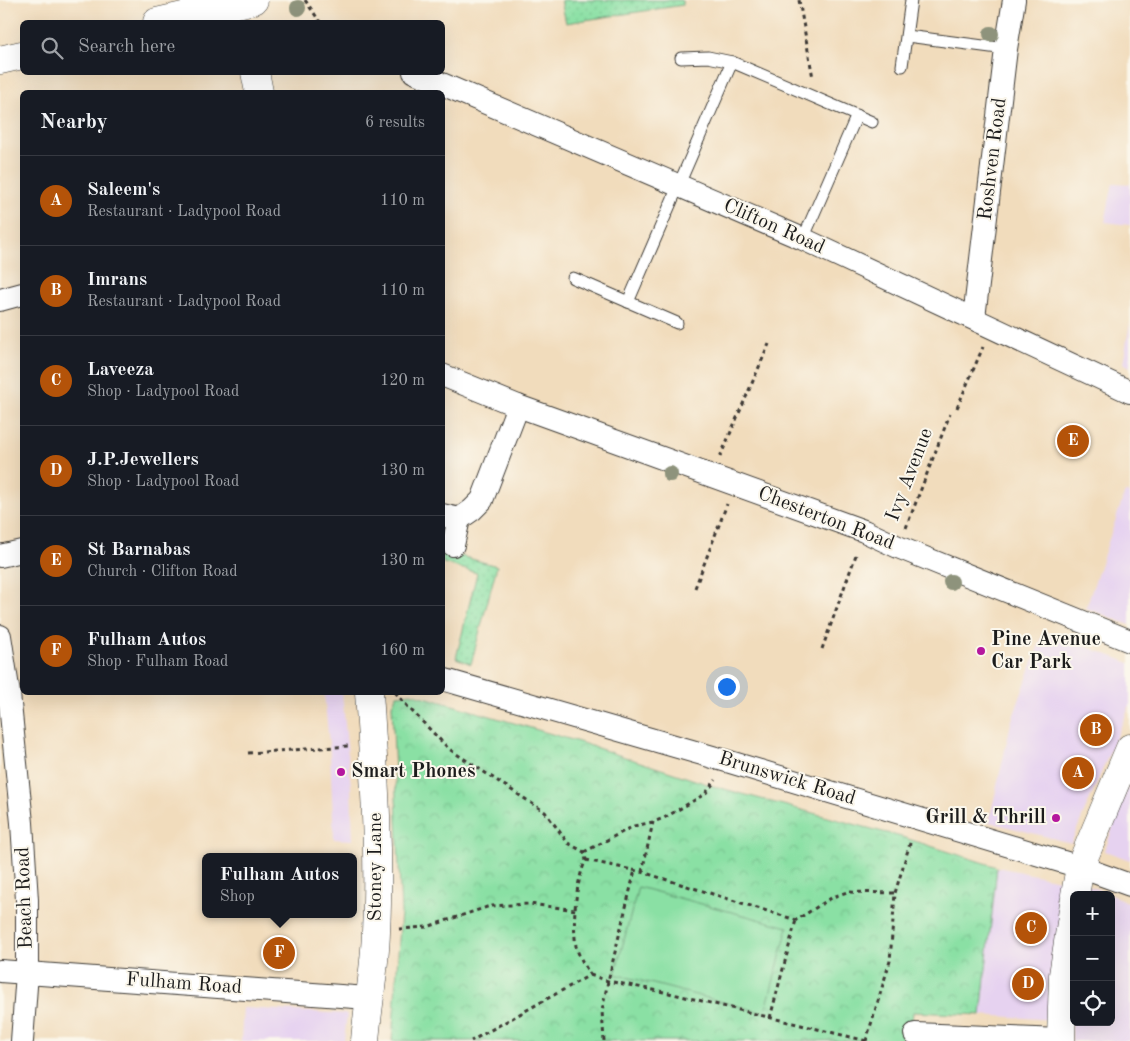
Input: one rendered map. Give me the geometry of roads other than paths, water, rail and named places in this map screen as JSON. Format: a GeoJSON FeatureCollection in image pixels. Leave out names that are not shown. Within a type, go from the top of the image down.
{"type":"FeatureCollection","features":[{"type":"Feature","properties":{"kind":"street","name":"Roshven Road"},"geometry":{"type":"LineString","coordinates":[[983,322],[1006,49],[1014,0]]}},
{"type":"Feature","properties":{"kind":"street"},"geometry":{"type":"LineString","coordinates":[[168,20],[246,6]]}},
{"type":"Feature","properties":{"kind":"street"},"geometry":{"type":"LineString","coordinates":[[0,60],[20,55]]}},
{"type":"Feature","properties":{"kind":"street"},"geometry":{"type":"LineString","coordinates":[[256,75],[259,90]]}},
{"type":"Feature","properties":{"kind":"street","name":"Clifton Road"},"geometry":{"type":"LineString","coordinates":[[421,75],[803,239],[1130,392]]}},
{"type":"Feature","properties":{"kind":"street"},"geometry":{"type":"LineString","coordinates":[[0,300],[20,295]]}},
{"type":"Feature","properties":{"kind":"street","name":"Chesterton Road"},"geometry":{"type":"LineString","coordinates":[[445,376],[518,406],[864,531],[898,547],[1130,642]]}},
{"type":"Feature","properties":{"kind":"street"},"geometry":{"type":"LineString","coordinates":[[453,545],[451,517],[472,510],[482,500],[518,406]]}},
{"type":"Feature","properties":{"kind":"street"},"geometry":{"type":"LineString","coordinates":[[0,556],[20,551]]}},
{"type":"Feature","properties":{"kind":"street","name":"Beach Road"},"geometry":{"type":"LineString","coordinates":[[0,636],[9,694],[22,823],[27,900],[27,973],[22,1041]]}},
{"type":"Feature","properties":{"kind":"street","name":"Brunswick Road"},"geometry":{"type":"LineString","coordinates":[[445,680],[917,818],[1080,867],[1130,885]]}},
{"type":"Feature","properties":{"kind":"street","name":"Stoney Lane"},"geometry":{"type":"LineString","coordinates":[[364,1041],[368,998],[373,977],[376,931],[377,833],[369,695]]}},
{"type":"Feature","properties":{"kind":"street"},"geometry":{"type":"LineString","coordinates":[[1076,891],[1080,867],[1130,748]]}},
{"type":"Feature","properties":{"kind":"street"},"geometry":{"type":"LineString","coordinates":[[915,1034],[1061,1040],[1063,975],[1070,929]]}},
{"type":"Feature","properties":{"kind":"street","name":"Fulham Road"},"geometry":{"type":"LineString","coordinates":[[0,971],[368,998]]}},
{"type":"Feature","properties":{"kind":"lane"},"geometry":{"type":"LineString","coordinates":[[902,66],[911,0]]}},
{"type":"Feature","properties":{"kind":"lane"},"geometry":{"type":"LineString","coordinates":[[907,36],[1006,49]]}},
{"type":"Feature","properties":{"kind":"lane"},"geometry":{"type":"LineString","coordinates":[[681,58],[708,57],[732,62],[872,122]]}},
{"type":"Feature","properties":{"kind":"lane"},"geometry":{"type":"LineString","coordinates":[[628,302],[732,62]]}},
{"type":"Feature","properties":{"kind":"lane"},"geometry":{"type":"LineString","coordinates":[[803,239],[856,115]]}},
{"type":"Feature","properties":{"kind":"lane"},"geometry":{"type":"LineString","coordinates":[[573,278],[678,323]]}},
{"type":"Feature","properties":{"kind":"place","name":"St Barnabas"},"geometry":{"type":"Point","coordinates":[1073,441]}},
{"type":"Feature","properties":{"kind":"place","name":"Pine Avenue Car Park"},"geometry":{"type":"Point","coordinates":[981,651]}},
{"type":"Feature","properties":{"kind":"place","name":"Imrans"},"geometry":{"type":"Point","coordinates":[1096,730]}},
{"type":"Feature","properties":{"kind":"place","name":"Smart Phones"},"geometry":{"type":"Point","coordinates":[341,772]}},
{"type":"Feature","properties":{"kind":"place","name":"Saleem's"},"geometry":{"type":"Point","coordinates":[1078,773]}},
{"type":"Feature","properties":{"kind":"place","name":"Grill & Thrill"},"geometry":{"type":"Point","coordinates":[1056,818]}},
{"type":"Feature","properties":{"kind":"place","name":"Laveeza"},"geometry":{"type":"Point","coordinates":[1031,928]}},
{"type":"Feature","properties":{"kind":"place","name":"Fulham Autos"},"geometry":{"type":"Point","coordinates":[279,953]}},
{"type":"Feature","properties":{"kind":"place","name":"J.P.Jewellers"},"geometry":{"type":"Point","coordinates":[1028,984]}}]}
